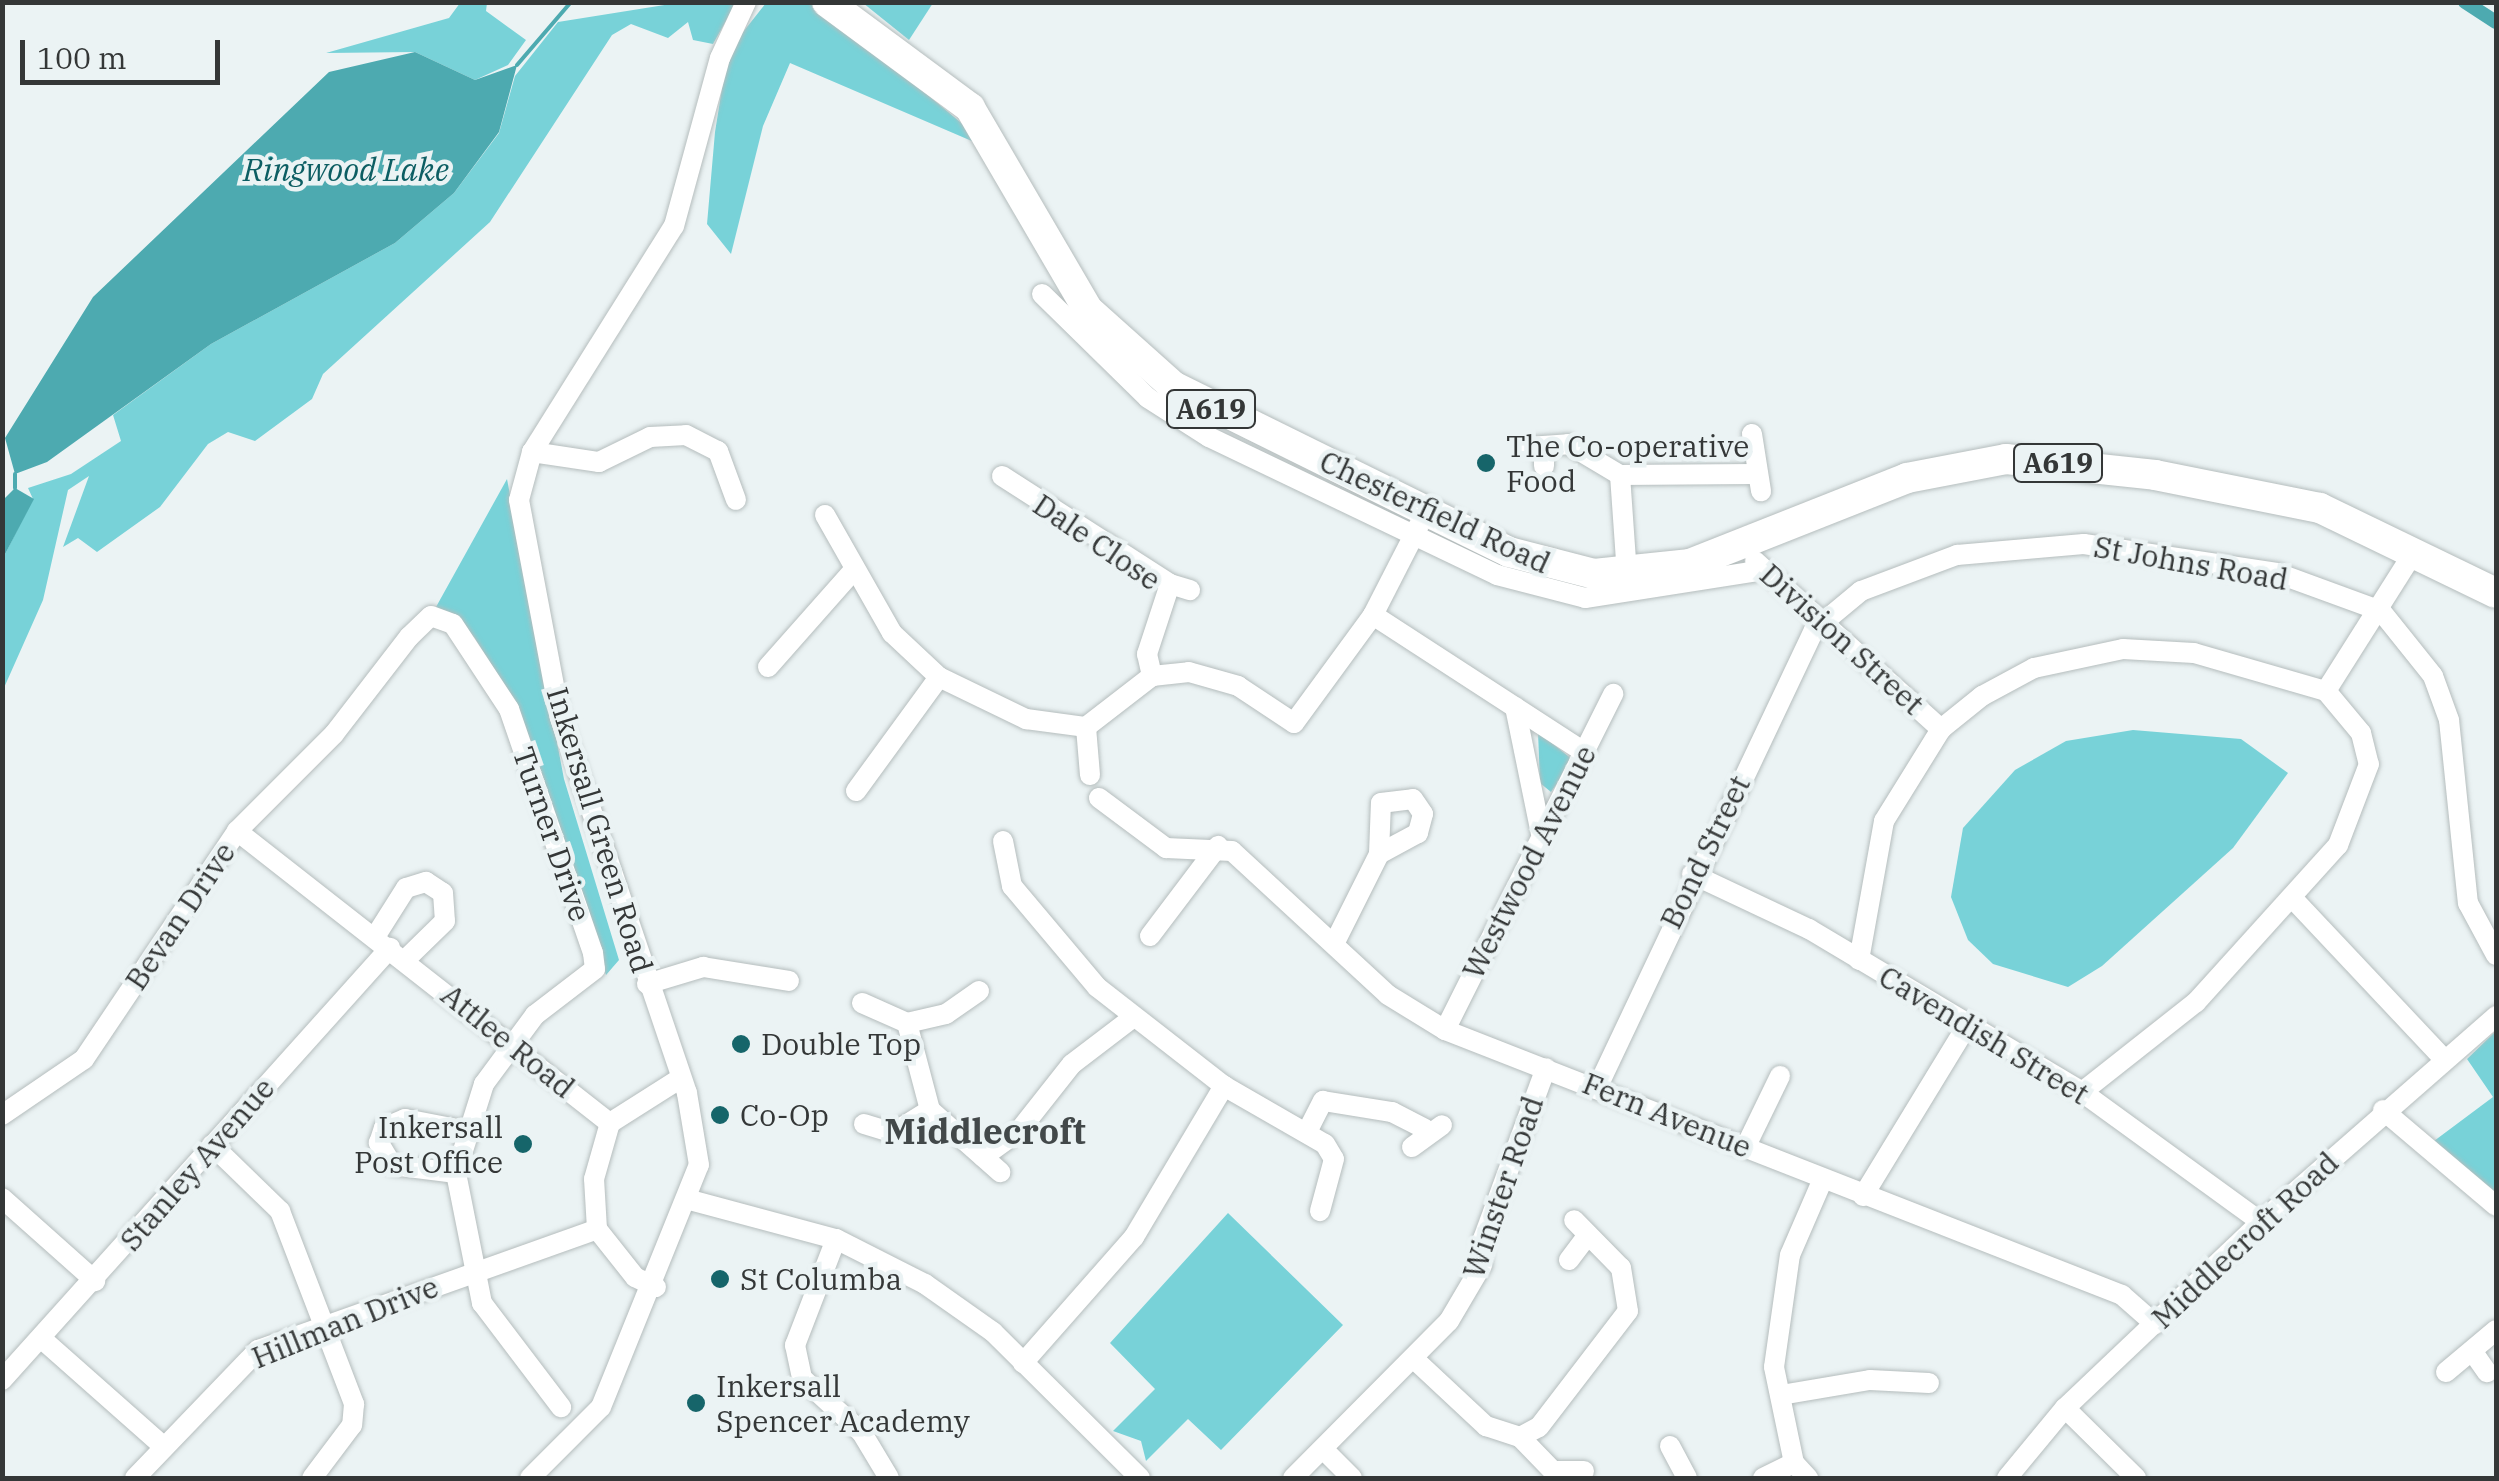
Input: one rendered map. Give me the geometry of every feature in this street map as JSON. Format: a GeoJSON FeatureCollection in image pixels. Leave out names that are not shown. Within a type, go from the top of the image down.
{"type":"FeatureCollection","features":[{"type":"Feature","properties":{"kind":"highway","name":"Chesterfield Road"},"geometry":{"type":"LineString","coordinates":[[827,2],[970,108],[1070,285],[1125,345],[1212,409],[1420,524],[1562,570],[1628,574],[1754,559],[1907,478],[2006,459],[2231,488],[2358,521],[2496,592]]}},
{"type":"Feature","properties":{"kind":"street","name":"Inkersall Green Road"},"geometry":{"type":"LineString","coordinates":[[530,1478],[600,1408],[656,1287],[690,1200],[699,1165],[681,1078],[560,717],[519,500],[532,452],[674,226],[720,58],[746,2]]}},
{"type":"Feature","properties":{"kind":"street","name":"Chesterfield Road"},"geometry":{"type":"LineString","coordinates":[[1042,294],[1148,398],[1420,524],[1541,592],[1586,598],[1754,559]]}},
{"type":"Feature","properties":{"kind":"street"},"geometry":{"type":"LineString","coordinates":[[1539,453],[1568,444],[1620,475],[1758,482],[1752,434]]}},
{"type":"Feature","properties":{"kind":"street"},"geometry":{"type":"LineString","coordinates":[[532,452],[599,462],[650,437],[686,435],[718,451],[736,500]]}},
{"type":"Feature","properties":{"kind":"street"},"geometry":{"type":"LineString","coordinates":[[1620,475],[1628,574]]}},
{"type":"Feature","properties":{"kind":"street","name":"Dale Close"},"geometry":{"type":"LineString","coordinates":[[1002,476],[1180,587],[1147,654],[1152,676]]}},
{"type":"Feature","properties":{"kind":"street"},"geometry":{"type":"LineString","coordinates":[[825,515],[852,572],[892,633],[940,676],[1026,719],[1086,727],[1152,676],[1189,672],[1238,686],[1294,723],[1373,615],[1420,524]]}},
{"type":"Feature","properties":{"kind":"street","name":"St Johns Road"},"geometry":{"type":"LineString","coordinates":[[1821,625],[1861,591],[1957,554],[2084,544],[2277,573],[2381,611]]}},
{"type":"Feature","properties":{"kind":"street"},"geometry":{"type":"LineString","coordinates":[[2326,691],[2381,611],[2415,550]]}},
{"type":"Feature","properties":{"kind":"street","name":"Division Street"},"geometry":{"type":"LineString","coordinates":[[1754,559],[1821,625],[1941,729]]}},
{"type":"Feature","properties":{"kind":"street"},"geometry":{"type":"LineString","coordinates":[[768,667],[852,572]]}},
{"type":"Feature","properties":{"kind":"street"},"geometry":{"type":"LineString","coordinates":[[2381,611],[2433,676],[2449,720],[2468,903],[2496,955]]}},
{"type":"Feature","properties":{"kind":"street"},"geometry":{"type":"LineString","coordinates":[[1373,615],[1584,752]]}},
{"type":"Feature","properties":{"kind":"street","name":"Bevan Drive"},"geometry":{"type":"LineString","coordinates":[[2,1116],[84,1059],[237,831],[432,616]]}},
{"type":"Feature","properties":{"kind":"street","name":"Turner Drive"},"geometry":{"type":"LineString","coordinates":[[432,616],[476,651],[509,709],[594,953],[595,970],[508,1045]]}},
{"type":"Feature","properties":{"kind":"street","name":"Bond Street"},"geometry":{"type":"LineString","coordinates":[[1599,1084],[1692,874],[1821,625]]}},
{"type":"Feature","properties":{"kind":"street"},"geometry":{"type":"LineString","coordinates":[[1859,960],[1884,820],[1941,729],[2034,668],[2123,649],[2211,656],[2326,691],[2360,734],[2365,794],[2296,902],[2196,1002],[2082,1092]]}},
{"type":"Feature","properties":{"kind":"street"},"geometry":{"type":"LineString","coordinates":[[856,791],[940,676]]}},
{"type":"Feature","properties":{"kind":"street","name":"Westwood Avenue"},"geometry":{"type":"LineString","coordinates":[[1445,1030],[1614,694]]}},
{"type":"Feature","properties":{"kind":"street"},"geometry":{"type":"LineString","coordinates":[[1515,707],[1541,834]]}},
{"type":"Feature","properties":{"kind":"street"},"geometry":{"type":"LineString","coordinates":[[1086,727],[1090,775]]}},
{"type":"Feature","properties":{"kind":"street"},"geometry":{"type":"LineString","coordinates":[[1098,798],[1166,848],[1218,846]]}},
{"type":"Feature","properties":{"kind":"street","name":"Attlee Road"},"geometry":{"type":"LineString","coordinates":[[237,831],[610,1124]]}},
{"type":"Feature","properties":{"kind":"street"},"geometry":{"type":"LineString","coordinates":[[1003,841],[1012,886],[1131,1019],[1224,1086],[1307,1132],[1334,1159],[1320,1211]]}},
{"type":"Feature","properties":{"kind":"street"},"geometry":{"type":"LineString","coordinates":[[1150,936],[1218,846]]}},
{"type":"Feature","properties":{"kind":"street","name":"Fern Avenue"},"geometry":{"type":"LineString","coordinates":[[1218,846],[1336,940],[1388,996],[1445,1030],[1599,1084],[1822,1180],[2122,1295],[2155,1324]]}},
{"type":"Feature","properties":{"kind":"street"},"geometry":{"type":"LineString","coordinates":[[1336,940],[1380,854]]}},
{"type":"Feature","properties":{"kind":"street","name":"Cavendish Street"},"geometry":{"type":"LineString","coordinates":[[1692,874],[1859,960],[2082,1092],[2261,1222]]}},
{"type":"Feature","properties":{"kind":"street"},"geometry":{"type":"LineString","coordinates":[[2296,902],[2442,1057]]}},
{"type":"Feature","properties":{"kind":"street","name":"Stanley Avenue"},"geometry":{"type":"LineString","coordinates":[[2,1380],[95,1281],[212,1144],[390,948]]}},
{"type":"Feature","properties":{"kind":"street"},"geometry":{"type":"LineString","coordinates":[[647,984],[703,967],[788,981]]}},
{"type":"Feature","properties":{"kind":"street"},"geometry":{"type":"LineString","coordinates":[[862,1003],[907,1023],[946,1014],[978,991]]}},
{"type":"Feature","properties":{"kind":"street","name":"Middlecroft Road"},"geometry":{"type":"LineString","coordinates":[[2007,1478],[2065,1408],[2261,1222],[2442,1057],[2496,1016]]}},
{"type":"Feature","properties":{"kind":"street"},"geometry":{"type":"LineString","coordinates":[[983,1157],[1019,1131],[1072,1064],[1131,1019]]}},
{"type":"Feature","properties":{"kind":"street"},"geometry":{"type":"LineString","coordinates":[[907,1023],[930,1110],[1000,1172]]}},
{"type":"Feature","properties":{"kind":"street"},"geometry":{"type":"LineString","coordinates":[[1864,1196],[1968,1024]]}},
{"type":"Feature","properties":{"kind":"street"},"geometry":{"type":"LineString","coordinates":[[508,1045],[466,1130],[456,1172],[470,1272],[482,1303],[562,1407]]}},
{"type":"Feature","properties":{"kind":"street","name":"Winster Road"},"geometry":{"type":"LineString","coordinates":[[1293,1478],[1413,1358],[1482,1265],[1483,1240],[1546,1068]]}},
{"type":"Feature","properties":{"kind":"street"},"geometry":{"type":"LineString","coordinates":[[1746,1146],[1780,1076]]}},
{"type":"Feature","properties":{"kind":"street"},"geometry":{"type":"LineString","coordinates":[[656,1287],[635,1278],[597,1229],[594,1179],[610,1124],[681,1078]]}},
{"type":"Feature","properties":{"kind":"street"},"geometry":{"type":"LineString","coordinates":[[1023,1364],[1134,1237],[1224,1086]]}},
{"type":"Feature","properties":{"kind":"street"},"geometry":{"type":"LineString","coordinates":[[1307,1132],[1323,1101],[1392,1112],[1433,1127],[1412,1147]]}},
{"type":"Feature","properties":{"kind":"street"},"geometry":{"type":"LineString","coordinates":[[864,1124],[893,1132],[930,1110]]}},
{"type":"Feature","properties":{"kind":"street"},"geometry":{"type":"LineString","coordinates":[[2382,1110],[2496,1206]]}},
{"type":"Feature","properties":{"kind":"street"},"geometry":{"type":"LineString","coordinates":[[456,1172],[392,1165],[379,1143],[384,1128],[404,1119],[466,1130]]}},
{"type":"Feature","properties":{"kind":"street"},"geometry":{"type":"LineString","coordinates":[[212,1144],[280,1211],[329,1324],[354,1404],[352,1425],[312,1478]]}},
{"type":"Feature","properties":{"kind":"street"},"geometry":{"type":"LineString","coordinates":[[1763,1478],[1801,1471],[1781,1396],[1775,1351],[1790,1255],[1822,1180]]}},
{"type":"Feature","properties":{"kind":"street"},"geometry":{"type":"LineString","coordinates":[[2,1198],[95,1281]]}},
{"type":"Feature","properties":{"kind":"street"},"geometry":{"type":"LineString","coordinates":[[690,1200],[836,1239],[925,1284],[1023,1364],[1140,1478]]}},
{"type":"Feature","properties":{"kind":"street"},"geometry":{"type":"LineString","coordinates":[[1520,1437],[1564,1399],[1628,1311],[1621,1268],[1581,1228],[1569,1260]]}},
{"type":"Feature","properties":{"kind":"street","name":"Hillman Drive"},"geometry":{"type":"LineString","coordinates":[[136,1478],[258,1350],[597,1229]]}},
{"type":"Feature","properties":{"kind":"street"},"geometry":{"type":"LineString","coordinates":[[836,1239],[795,1345],[802,1378],[862,1433],[889,1478]]}},
{"type":"Feature","properties":{"kind":"street"},"geometry":{"type":"LineString","coordinates":[[2446,1372],[2481,1363],[2496,1330]]}},
{"type":"Feature","properties":{"kind":"street"},"geometry":{"type":"LineString","coordinates":[[42,1339],[164,1447]]}},
{"type":"Feature","properties":{"kind":"street"},"geometry":{"type":"LineString","coordinates":[[1413,1358],[1486,1426],[1520,1437],[1553,1472],[1584,1470]]}},
{"type":"Feature","properties":{"kind":"street"},"geometry":{"type":"LineString","coordinates":[[1781,1396],[1870,1380],[1929,1383]]}},
{"type":"Feature","properties":{"kind":"street"},"geometry":{"type":"LineString","coordinates":[[2065,1408],[2136,1478]]}},
{"type":"Feature","properties":{"kind":"street"},"geometry":{"type":"LineString","coordinates":[[1670,1446],[1687,1478]]}},
{"type":"Feature","properties":{"kind":"street"},"geometry":{"type":"LineString","coordinates":[[1323,1449],[1352,1478]]}},
{"type":"Feature","properties":{"kind":"shaded area"},"geometry":{"type":"Polygon","coordinates":[[[460,3],[487,3],[486,11],[526,40],[508,65],[475,80],[415,52],[326,53],[449,18],[460,3]]]}},
{"type":"Feature","properties":{"kind":"shaded area"},"geometry":{"type":"Polygon","coordinates":[[[677,3],[736,3],[713,44],[693,40],[688,22],[668,38],[631,24],[612,35],[490,222],[323,374],[312,399],[255,441],[228,432],[208,444],[160,507],[97,552],[78,538],[63,547],[89,476],[68,490],[43,600],[3,690],[3,558],[33,499],[28,488],[71,474],[121,441],[113,415],[211,344],[395,243],[454,193],[499,133],[515,76],[558,22],[677,3]]]}},
{"type":"Feature","properties":{"kind":"shaded area"},"geometry":{"type":"Polygon","coordinates":[[[766,3],[817,3],[995,151],[790,63],[763,126],[731,254],[707,224],[715,132],[728,51],[766,3]]]}},
{"type":"Feature","properties":{"kind":"shaded area"},"geometry":{"type":"Polygon","coordinates":[[[863,3],[933,3],[909,40],[863,3]]]}},
{"type":"Feature","properties":{"kind":"shaded area"},"geometry":{"type":"Polygon","coordinates":[[[507,479],[564,779],[619,960],[606,975],[508,691],[474,637],[436,607],[507,479]]]}},
{"type":"Feature","properties":{"kind":"shaded area"},"geometry":{"type":"Polygon","coordinates":[[[2133,730],[2241,739],[2288,773],[2233,848],[2102,966],[2068,987],[1993,964],[1968,940],[1951,897],[1963,828],[2015,770],[2066,741],[2133,730]]]}},
{"type":"Feature","properties":{"kind":"shaded area"},"geometry":{"type":"Polygon","coordinates":[[[1538,732],[1573,760],[1551,792],[1540,783],[1538,732]]]}},
{"type":"Feature","properties":{"kind":"shaded area"},"geometry":{"type":"Polygon","coordinates":[[[2496,1031],[2496,1195],[2430,1144],[2493,1097],[2467,1059],[2496,1031]]]}},
{"type":"Feature","properties":{"kind":"shaded area"},"geometry":{"type":"Polygon","coordinates":[[[1228,1213],[1343,1325],[1221,1450],[1188,1419],[1146,1461],[1141,1441],[1113,1431],[1155,1389],[1110,1343],[1228,1213]]]}},
{"type":"Feature","properties":{"kind":"water","name":"Ringwood Lake"},"geometry":{"type":"Polygon","coordinates":[[[415,52],[475,80],[517,65],[499,132],[454,193],[395,243],[211,344],[47,462],[15,474],[5,438],[93,297],[329,72],[415,52]]]}},
{"type":"Feature","properties":{"kind":"water"},"geometry":{"type":"Polygon","coordinates":[[[15,488],[34,499],[3,558],[3,500],[15,488]]]}},
{"type":"Feature","properties":{"kind":"waterway"},"geometry":{"type":"LineString","coordinates":[[517,65],[571,2]]}},
{"type":"Feature","properties":{"kind":"waterway"},"geometry":{"type":"LineString","coordinates":[[2465,2],[2496,22]]}},
{"type":"Feature","properties":{"kind":"waterway"},"geometry":{"type":"LineString","coordinates":[[15,474],[15,488]]}},
{"type":"Feature","properties":{"kind":"place","name":"The Co-operative Food"},"geometry":{"type":"Point","coordinates":[1486,463]}},
{"type":"Feature","properties":{"kind":"place","name":"Double Top"},"geometry":{"type":"Point","coordinates":[741,1044]}},
{"type":"Feature","properties":{"kind":"place","name":"Co-Op"},"geometry":{"type":"Point","coordinates":[720,1115]}},
{"type":"Feature","properties":{"kind":"place","name":"Inkersall Post Office"},"geometry":{"type":"Point","coordinates":[523,1144]}},
{"type":"Feature","properties":{"kind":"place","name":"St Columba"},"geometry":{"type":"Point","coordinates":[720,1279]}},
{"type":"Feature","properties":{"kind":"place","name":"Inkersall Spencer Academy"},"geometry":{"type":"Point","coordinates":[696,1403]}},
{"type":"Feature","properties":{"kind":"district","name":"Middlecroft"},"geometry":{"type":"Point","coordinates":[985,1131]}}]}
